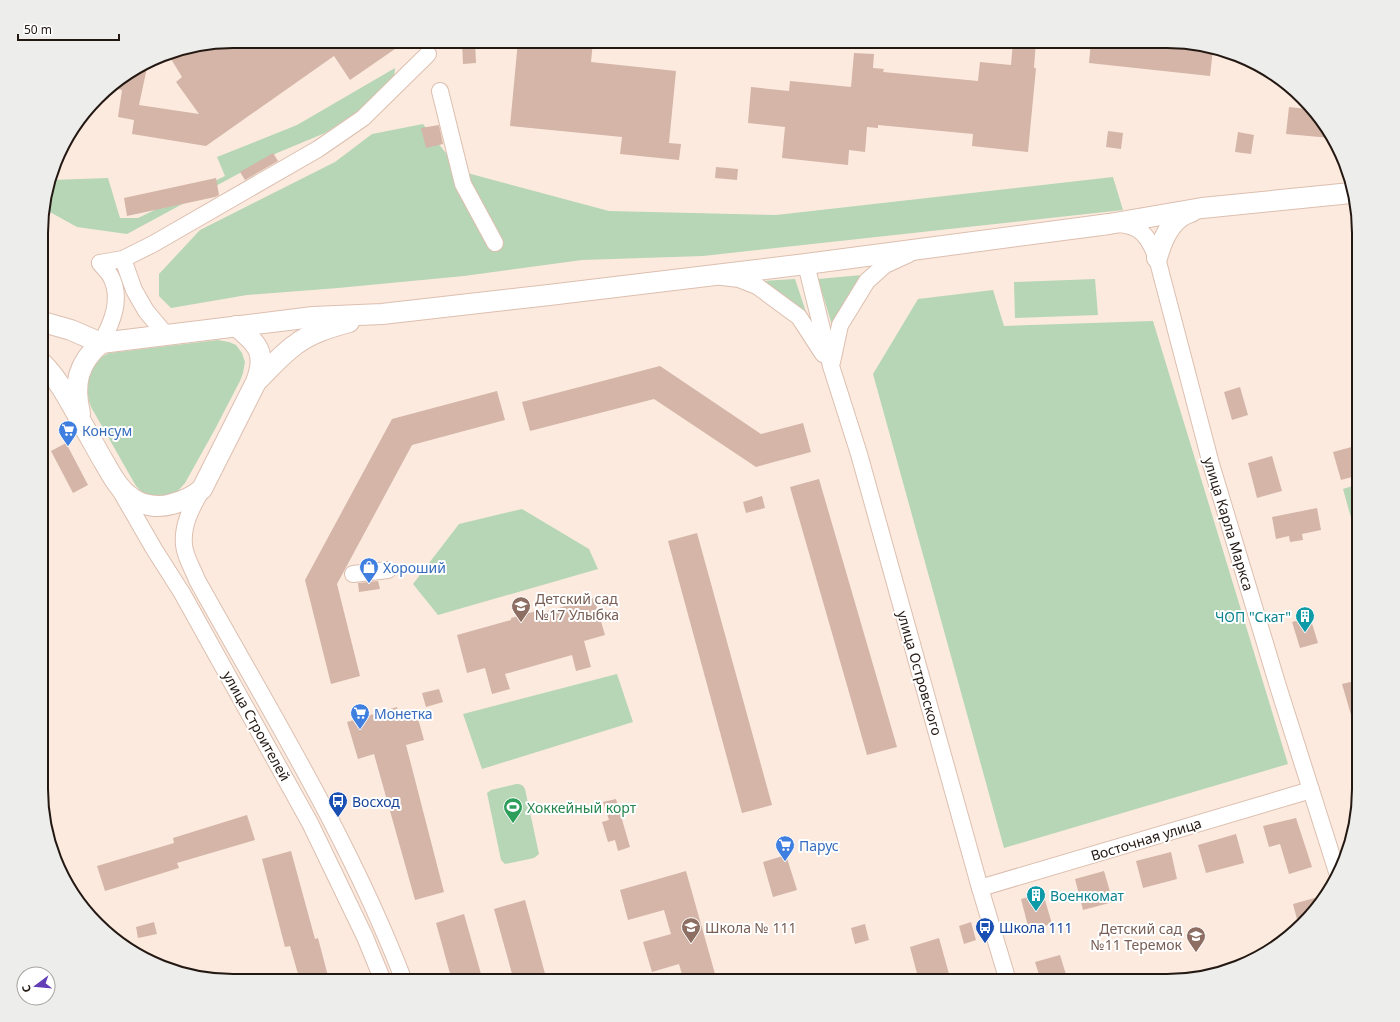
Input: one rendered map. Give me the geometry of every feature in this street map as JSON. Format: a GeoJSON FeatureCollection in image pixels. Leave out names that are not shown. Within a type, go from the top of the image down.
{"type":"FeatureCollection","features":[{"type":"Feature","properties":{"kind":"main road"},"geometry":{"type":"LineString","coordinates":[[48,323],[71,330],[101,343],[193,333],[236,326],[313,317],[382,314],[549,295],[806,264],[1109,224],[1202,208],[1347,193]]}},
{"type":"Feature","properties":{"kind":"main road"},"geometry":{"type":"LineString","coordinates":[[1157,258],[1161,244],[1175,222],[1184,214],[1202,208]]}},
{"type":"Feature","properties":{"kind":"main road"},"geometry":{"type":"LineString","coordinates":[[256,382],[296,344],[329,327],[382,314]]}},
{"type":"Feature","properties":{"kind":"main road"},"geometry":{"type":"LineString","coordinates":[[48,370],[72,405],[115,480],[130,498],[149,506],[168,505],[195,496],[202,489],[256,382],[260,371],[261,362],[257,347],[251,338],[236,326]]}},
{"type":"Feature","properties":{"kind":"main road"},"geometry":{"type":"LineString","coordinates":[[83,425],[76,388],[79,374],[84,361],[91,351],[101,343]]}},
{"type":"Feature","properties":{"kind":"street"},"geometry":{"type":"LineString","coordinates":[[101,343],[110,326],[115,307],[115,289],[110,276],[100,264],[123,259],[318,149],[363,118],[428,54]]}},
{"type":"Feature","properties":{"kind":"street"},"geometry":{"type":"LineString","coordinates":[[440,91],[463,184],[495,243]]}},
{"type":"Feature","properties":{"kind":"street","name":"улица Карла Маркса"},"geometry":{"type":"LineString","coordinates":[[1109,224],[1129,225],[1139,230],[1150,242],[1157,258],[1211,464],[1277,683],[1335,866]]}},
{"type":"Feature","properties":{"kind":"street"},"geometry":{"type":"LineString","coordinates":[[831,366],[840,325],[866,281],[885,265],[921,248]]}},
{"type":"Feature","properties":{"kind":"street"},"geometry":{"type":"LineString","coordinates":[[123,259],[134,290],[146,311],[167,336]]}},
{"type":"Feature","properties":{"kind":"street"},"geometry":{"type":"LineString","coordinates":[[806,264],[831,366]]}},
{"type":"Feature","properties":{"kind":"street"},"geometry":{"type":"LineString","coordinates":[[712,275],[739,280],[757,286],[799,317],[831,366]]}},
{"type":"Feature","properties":{"kind":"street","name":"улица Островского"},"geometry":{"type":"LineString","coordinates":[[831,366],[859,454],[980,888],[1006,974]]}},
{"type":"Feature","properties":{"kind":"street","name":"улица Строителей"},"geometry":{"type":"LineString","coordinates":[[115,480],[154,549],[182,593],[310,823],[365,938],[380,974]]}},
{"type":"Feature","properties":{"kind":"street","name":"улица Строителей"},"geometry":{"type":"LineString","coordinates":[[202,489],[187,518],[184,531],[184,546],[190,565],[327,814],[384,930],[401,974]]}},
{"type":"Feature","properties":{"kind":"street"},"geometry":{"type":"LineString","coordinates":[[353,574],[388,570]]}},
{"type":"Feature","properties":{"kind":"street","name":"Восточная улица"},"geometry":{"type":"LineString","coordinates":[[980,888],[1311,790]]}},
{"type":"Feature","properties":{"kind":"green space"},"geometry":{"type":"Polygon","coordinates":[[[395,68],[394,81],[353,115],[325,133],[277,153],[127,234],[77,227],[50,212],[56,180],[108,178],[120,218],[138,218],[225,176],[217,157],[297,125],[395,68]]]}},
{"type":"Feature","properties":{"kind":"green space"},"geometry":{"type":"Polygon","coordinates":[[[423,124],[460,171],[609,211],[776,215],[1113,177],[1123,210],[703,256],[582,260],[464,276],[247,295],[171,308],[159,296],[159,274],[200,230],[335,162],[372,134],[423,124]]]}},
{"type":"Feature","properties":{"kind":"green space"},"geometry":{"type":"Polygon","coordinates":[[[862,275],[832,325],[818,279],[862,275]]]}},
{"type":"Feature","properties":{"kind":"green space"},"geometry":{"type":"Polygon","coordinates":[[[795,279],[808,318],[760,281],[795,279]]]}},
{"type":"Feature","properties":{"kind":"green space"},"geometry":{"type":"Polygon","coordinates":[[[1095,279],[1098,315],[1015,318],[1014,282],[1095,279]]]}},
{"type":"Feature","properties":{"kind":"green space"},"geometry":{"type":"Polygon","coordinates":[[[993,290],[1004,326],[1153,321],[1288,764],[1004,848],[873,374],[918,299],[993,290]]]}},
{"type":"Feature","properties":{"kind":"green space"},"geometry":{"type":"Polygon","coordinates":[[[218,340],[236,345],[242,353],[245,362],[240,381],[185,483],[176,493],[164,497],[143,493],[136,486],[91,407],[88,399],[87,383],[91,369],[95,363],[109,353],[218,340]]]}},
{"type":"Feature","properties":{"kind":"green space"},"geometry":{"type":"Polygon","coordinates":[[[1352,486],[1352,521],[1343,489],[1352,486]]]}},
{"type":"Feature","properties":{"kind":"green space"},"geometry":{"type":"Polygon","coordinates":[[[522,509],[589,549],[598,569],[438,615],[413,584],[459,524],[522,509]]]}},
{"type":"Feature","properties":{"kind":"green space"},"geometry":{"type":"Polygon","coordinates":[[[617,674],[633,722],[482,769],[463,714],[617,674]]]}},
{"type":"Feature","properties":{"kind":"green space","name":"Хоккейный корт"},"geometry":{"type":"Polygon","coordinates":[[[516,784],[522,785],[525,789],[539,854],[534,858],[505,864],[501,860],[487,793],[491,790],[516,784]]]}},
{"type":"Feature","properties":{"kind":"building"},"geometry":{"type":"Polygon","coordinates":[[[221,48],[395,48],[350,80],[334,56],[206,146],[132,134],[134,120],[118,117],[122,90],[117,89],[147,70],[139,105],[199,114],[176,82],[182,77],[171,59],[185,54],[221,48]]]}},
{"type":"Feature","properties":{"kind":"building"},"geometry":{"type":"Polygon","coordinates":[[[462,48],[475,48],[476,63],[463,64],[462,48]]]}},
{"type":"Feature","properties":{"kind":"building"},"geometry":{"type":"Polygon","coordinates":[[[517,48],[592,48],[591,62],[676,71],[669,143],[681,144],[679,160],[620,154],[622,137],[510,126],[517,48]]]}},
{"type":"Feature","properties":{"kind":"building"},"geometry":{"type":"Polygon","coordinates":[[[1012,48],[1035,48],[1034,68],[1036,68],[1028,152],[972,146],[973,134],[878,125],[878,128],[867,127],[865,152],[849,150],[848,165],[782,158],[785,127],[748,123],[751,87],[789,91],[790,81],[851,87],[854,53],[874,54],[873,68],[884,69],[883,72],[978,81],[980,62],[1011,65],[1012,48]]]}},
{"type":"Feature","properties":{"kind":"building"},"geometry":{"type":"Polygon","coordinates":[[[1090,48],[1179,48],[1212,54],[1210,76],[1089,63],[1090,48]]]}},
{"type":"Feature","properties":{"kind":"building"},"geometry":{"type":"Polygon","coordinates":[[[1289,107],[1304,109],[1314,120],[1325,137],[1286,134],[1289,107]]]}},
{"type":"Feature","properties":{"kind":"building"},"geometry":{"type":"Polygon","coordinates":[[[439,125],[443,144],[426,148],[421,128],[439,125]]]}},
{"type":"Feature","properties":{"kind":"building"},"geometry":{"type":"Polygon","coordinates":[[[1108,131],[1123,133],[1121,149],[1106,147],[1108,131]]]}},
{"type":"Feature","properties":{"kind":"building"},"geometry":{"type":"Polygon","coordinates":[[[1238,132],[1254,135],[1251,154],[1235,152],[1238,132]]]}},
{"type":"Feature","properties":{"kind":"building"},"geometry":{"type":"Polygon","coordinates":[[[273,153],[278,161],[245,180],[240,172],[273,153]]]}},
{"type":"Feature","properties":{"kind":"building"},"geometry":{"type":"Polygon","coordinates":[[[716,167],[738,169],[737,180],[715,178],[716,167]]]}},
{"type":"Feature","properties":{"kind":"building"},"geometry":{"type":"Polygon","coordinates":[[[216,178],[219,195],[215,197],[127,216],[124,198],[216,178]]]}},
{"type":"Feature","properties":{"kind":"building"},"geometry":{"type":"Polygon","coordinates":[[[660,366],[761,434],[803,423],[811,452],[756,467],[654,399],[530,431],[522,402],[660,366]]]}},
{"type":"Feature","properties":{"kind":"building"},"geometry":{"type":"Polygon","coordinates":[[[1240,387],[1248,415],[1232,420],[1224,392],[1240,387]]]}},
{"type":"Feature","properties":{"kind":"building"},"geometry":{"type":"Polygon","coordinates":[[[497,391],[505,420],[412,445],[337,584],[360,676],[331,684],[305,580],[392,419],[497,391]]]}},
{"type":"Feature","properties":{"kind":"building"},"geometry":{"type":"Polygon","coordinates":[[[66,443],[88,485],[73,493],[51,451],[66,443]]]}},
{"type":"Feature","properties":{"kind":"building"},"geometry":{"type":"Polygon","coordinates":[[[1352,447],[1352,477],[1341,480],[1333,452],[1352,447]]]}},
{"type":"Feature","properties":{"kind":"building"},"geometry":{"type":"Polygon","coordinates":[[[1272,456],[1282,491],[1257,498],[1248,463],[1272,456]]]}},
{"type":"Feature","properties":{"kind":"building"},"geometry":{"type":"Polygon","coordinates":[[[819,479],[897,747],[867,755],[790,487],[819,479]]]}},
{"type":"Feature","properties":{"kind":"building"},"geometry":{"type":"Polygon","coordinates":[[[762,496],[765,508],[746,513],[743,502],[762,496]]]}},
{"type":"Feature","properties":{"kind":"building"},"geometry":{"type":"Polygon","coordinates":[[[1317,508],[1321,530],[1302,534],[1303,540],[1290,542],[1289,536],[1276,539],[1272,517],[1317,508]]]}},
{"type":"Feature","properties":{"kind":"building"},"geometry":{"type":"Polygon","coordinates":[[[697,533],[772,805],[742,813],[668,541],[697,533]]]}},
{"type":"Feature","properties":{"kind":"building"},"geometry":{"type":"Polygon","coordinates":[[[378,581],[380,589],[359,592],[358,583],[378,581]]]}},
{"type":"Feature","properties":{"kind":"building"},"geometry":{"type":"Polygon","coordinates":[[[594,598],[605,635],[584,641],[591,667],[576,671],[572,655],[505,674],[510,689],[492,694],[485,668],[467,673],[457,635],[511,620],[511,618],[540,610],[541,613],[594,598]]]}},
{"type":"Feature","properties":{"kind":"building","name":"ЧОП \"Скат\""},"geometry":{"type":"Polygon","coordinates":[[[1310,617],[1318,643],[1300,648],[1292,622],[1310,617]]]}},
{"type":"Feature","properties":{"kind":"building"},"geometry":{"type":"Polygon","coordinates":[[[1352,682],[1352,718],[1342,684],[1352,682]]]}},
{"type":"Feature","properties":{"kind":"building"},"geometry":{"type":"Polygon","coordinates":[[[439,689],[443,702],[426,707],[422,693],[439,689]]]}},
{"type":"Feature","properties":{"kind":"building"},"geometry":{"type":"Polygon","coordinates":[[[397,707],[401,720],[417,715],[424,740],[406,745],[444,892],[415,900],[374,754],[358,759],[347,722],[397,707]]]}},
{"type":"Feature","properties":{"kind":"building"},"geometry":{"type":"Polygon","coordinates":[[[616,799],[630,847],[618,851],[615,840],[608,842],[602,822],[609,820],[603,802],[616,799]]]}},
{"type":"Feature","properties":{"kind":"building"},"geometry":{"type":"Polygon","coordinates":[[[247,815],[255,840],[177,863],[179,868],[105,891],[97,866],[174,843],[173,838],[247,815]]]}},
{"type":"Feature","properties":{"kind":"building"},"geometry":{"type":"Polygon","coordinates":[[[1296,818],[1312,867],[1289,874],[1280,844],[1269,847],[1263,826],[1296,818]]]}},
{"type":"Feature","properties":{"kind":"building"},"geometry":{"type":"Polygon","coordinates":[[[1236,834],[1244,863],[1206,873],[1198,845],[1236,834]]]}},
{"type":"Feature","properties":{"kind":"building"},"geometry":{"type":"Polygon","coordinates":[[[291,851],[315,939],[318,938],[327,974],[298,974],[290,946],[285,947],[262,859],[291,851]]]}},
{"type":"Feature","properties":{"kind":"building"},"geometry":{"type":"Polygon","coordinates":[[[1171,852],[1177,879],[1143,888],[1136,861],[1171,852]]]}},
{"type":"Feature","properties":{"kind":"building"},"geometry":{"type":"Polygon","coordinates":[[[786,855],[797,890],[773,897],[763,862],[786,855]]]}},
{"type":"Feature","properties":{"kind":"building"},"geometry":{"type":"Polygon","coordinates":[[[686,871],[715,974],[682,974],[679,964],[652,972],[643,942],[671,934],[664,910],[628,920],[620,890],[686,871]]]}},
{"type":"Feature","properties":{"kind":"building"},"geometry":{"type":"Polygon","coordinates":[[[1104,871],[1113,902],[1083,910],[1075,879],[1104,871]]]}},
{"type":"Feature","properties":{"kind":"building","name":"Военкомат"},"geometry":{"type":"Polygon","coordinates":[[[1043,893],[1052,924],[1029,930],[1021,899],[1043,893]]]}},
{"type":"Feature","properties":{"kind":"building"},"geometry":{"type":"Polygon","coordinates":[[[1317,897],[1297,921],[1293,904],[1317,897]]]}},
{"type":"Feature","properties":{"kind":"building"},"geometry":{"type":"Polygon","coordinates":[[[525,900],[545,974],[512,974],[494,909],[525,900]]]}},
{"type":"Feature","properties":{"kind":"building"},"geometry":{"type":"Polygon","coordinates":[[[464,914],[481,974],[450,974],[436,923],[464,914]]]}},
{"type":"Feature","properties":{"kind":"building"},"geometry":{"type":"Polygon","coordinates":[[[154,922],[157,934],[138,938],[136,927],[154,922]]]}},
{"type":"Feature","properties":{"kind":"building"},"geometry":{"type":"Polygon","coordinates":[[[971,922],[976,940],[964,944],[959,926],[971,922]]]}},
{"type":"Feature","properties":{"kind":"building"},"geometry":{"type":"Polygon","coordinates":[[[865,924],[869,940],[855,944],[851,928],[865,924]]]}},
{"type":"Feature","properties":{"kind":"building"},"geometry":{"type":"Polygon","coordinates":[[[939,938],[949,974],[917,974],[910,947],[939,938]]]}},
{"type":"Feature","properties":{"kind":"building"},"geometry":{"type":"Polygon","coordinates":[[[1060,955],[1066,974],[1039,974],[1035,962],[1060,955]]]}},
{"type":"Feature","properties":{"kind":"place","name":"Консум"},"geometry":{"type":"Point","coordinates":[68,447]}},
{"type":"Feature","properties":{"kind":"place","name":"Хороший"},"geometry":{"type":"Point","coordinates":[369,584]}},
{"type":"Feature","properties":{"kind":"place","name":"Детский сад №17 Улыбка"},"geometry":{"type":"Point","coordinates":[521,623]}},
{"type":"Feature","properties":{"kind":"place","name":"ЧОП \"Скат\""},"geometry":{"type":"Point","coordinates":[1305,633]}},
{"type":"Feature","properties":{"kind":"place","name":"Монетка"},"geometry":{"type":"Point","coordinates":[360,730]}},
{"type":"Feature","properties":{"kind":"place","name":"Восход"},"geometry":{"type":"Point","coordinates":[338,818]}},
{"type":"Feature","properties":{"kind":"place","name":"Хоккейный корт"},"geometry":{"type":"Point","coordinates":[513,824]}},
{"type":"Feature","properties":{"kind":"place","name":"Парус"},"geometry":{"type":"Point","coordinates":[785,862]}},
{"type":"Feature","properties":{"kind":"place","name":"Военкомат"},"geometry":{"type":"Point","coordinates":[1036,912]}},
{"type":"Feature","properties":{"kind":"place","name":"Школа № 111"},"geometry":{"type":"Point","coordinates":[691,944]}},
{"type":"Feature","properties":{"kind":"place","name":"Школа 111"},"geometry":{"type":"Point","coordinates":[985,944]}},
{"type":"Feature","properties":{"kind":"place","name":"Детский сад №11 Теремок"},"geometry":{"type":"Point","coordinates":[1196,953]}}]}
